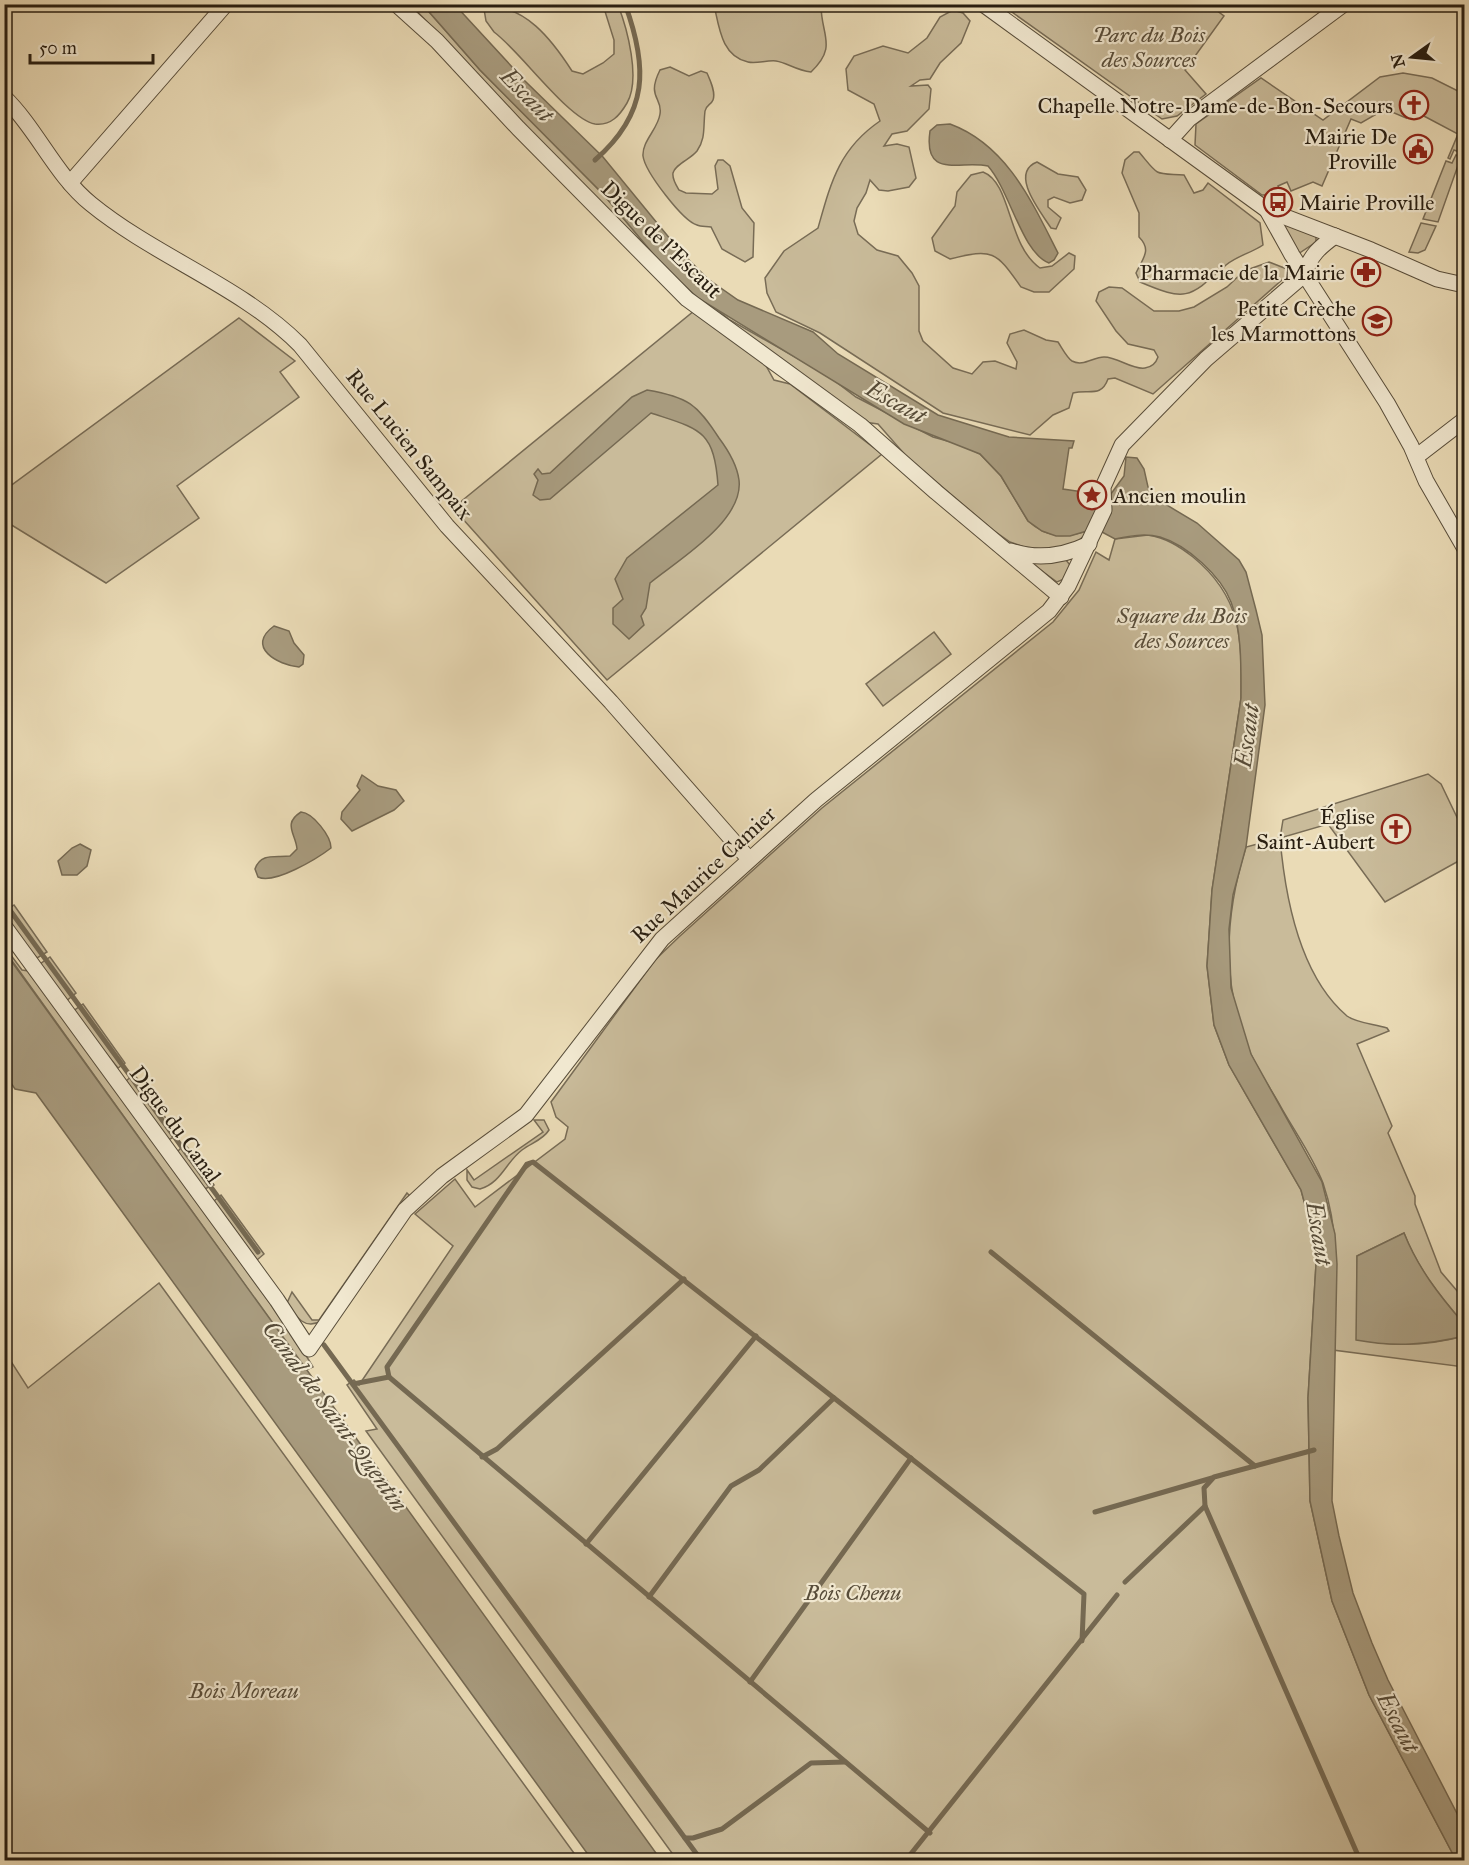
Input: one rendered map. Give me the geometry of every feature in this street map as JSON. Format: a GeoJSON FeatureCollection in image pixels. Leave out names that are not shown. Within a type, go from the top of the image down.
{"type":"FeatureCollection","features":[{"type":"Feature","properties":{"kind":"street"},"geometry":{"type":"LineString","coordinates":[[70,183],[226,4]]}},
{"type":"Feature","properties":{"kind":"street","name":"Digue de l'Escaut"},"geometry":{"type":"LineString","coordinates":[[396,4],[437,41],[518,128],[687,299],[860,425],[1061,597]]}},
{"type":"Feature","properties":{"kind":"street"},"geometry":{"type":"LineString","coordinates":[[983,4],[1267,210],[1431,276],[1464,285]]}},
{"type":"Feature","properties":{"kind":"street"},"geometry":{"type":"LineString","coordinates":[[1170,140],[1189,119],[1344,4]]}},
{"type":"Feature","properties":{"kind":"street","name":"Rue Lucien Sampaix"},"geometry":{"type":"LineString","coordinates":[[4,97],[70,183],[90,204],[272,320],[294,339],[447,526],[610,702],[749,859]]}},
{"type":"Feature","properties":{"kind":"street"},"geometry":{"type":"LineString","coordinates":[[1267,210],[1387,403],[1426,481],[1464,546]]}},
{"type":"Feature","properties":{"kind":"street","name":"Rue Maurice Camier"},"geometry":{"type":"LineString","coordinates":[[309,1349],[405,1210],[442,1176],[521,1121],[551,1085],[655,946],[816,800],[1049,611],[1061,597],[1092,538],[1104,510],[1102,498],[1111,464],[1125,440],[1206,359],[1305,274],[1316,252],[1335,236]]}},
{"type":"Feature","properties":{"kind":"street"},"geometry":{"type":"LineString","coordinates":[[1416,457],[1464,420]]}},
{"type":"Feature","properties":{"kind":"street","name":"Digue de l'Escaut"},"geometry":{"type":"LineString","coordinates":[[1004,549],[1026,556],[1048,556],[1071,552],[1092,538]]}},
{"type":"Feature","properties":{"kind":"street","name":"Digue du Canal"},"geometry":{"type":"LineString","coordinates":[[4,926],[277,1300],[309,1349]]}},
{"type":"Feature","properties":{"kind":"green space"},"geometry":{"type":"Polygon","coordinates":[[[411,5],[423,5],[480,70],[603,194],[665,268],[730,320],[827,375],[856,397],[933,437],[962,445],[980,454],[1001,476],[1028,521],[1035,527],[1058,535],[1090,530],[1075,544],[1052,550],[1024,547],[1010,542],[907,457],[878,424],[864,422],[695,303],[411,5]]]}},
{"type":"Feature","properties":{"kind":"green space"},"geometry":{"type":"Polygon","coordinates":[[[603,5],[618,5],[631,54],[633,81],[627,103],[618,115],[606,123],[595,124],[571,110],[494,32],[486,21],[484,9],[498,8],[524,17],[547,37],[572,71],[583,74],[614,54],[614,40],[603,5]]]}},
{"type":"Feature","properties":{"kind":"green space"},"geometry":{"type":"Polygon","coordinates":[[[714,5],[757,5],[763,9],[771,5],[821,5],[826,40],[824,55],[811,72],[776,61],[748,62],[739,59],[732,54],[723,39],[714,5]]]}},
{"type":"Feature","properties":{"kind":"green space","name":"Parc du Bois des Sources"},"geometry":{"type":"Polygon","coordinates":[[[1002,5],[1209,5],[1224,16],[1185,70],[1206,94],[1177,116],[1162,119],[1002,5]]]}},
{"type":"Feature","properties":{"kind":"green space"},"geometry":{"type":"Polygon","coordinates":[[[953,10],[963,13],[970,21],[961,43],[940,63],[930,79],[920,80],[911,86],[928,85],[931,89],[929,109],[907,131],[892,134],[884,146],[897,144],[909,147],[916,178],[909,187],[888,191],[879,190],[870,180],[866,193],[857,208],[854,221],[858,234],[877,250],[898,256],[912,273],[919,286],[919,331],[923,341],[953,368],[972,374],[983,362],[995,361],[1016,369],[1017,362],[1007,343],[1010,334],[1024,330],[1046,340],[1058,342],[1068,358],[1076,363],[1104,357],[1135,367],[1147,367],[1153,364],[1158,357],[1154,350],[1128,344],[1116,331],[1096,301],[1099,292],[1109,287],[1122,288],[1154,311],[1179,311],[1194,307],[1227,287],[1244,271],[1269,262],[1292,271],[1153,394],[1115,378],[1108,379],[1098,391],[1073,393],[1069,408],[1053,415],[1030,435],[943,413],[820,333],[776,312],[767,293],[765,278],[784,251],[818,228],[838,168],[855,143],[880,121],[874,104],[848,90],[846,69],[854,56],[883,46],[908,53],[927,38],[940,17],[953,10]]]}},
{"type":"Feature","properties":{"kind":"green space"},"geometry":{"type":"Polygon","coordinates":[[[670,67],[689,76],[701,71],[707,73],[714,93],[713,100],[706,107],[700,146],[694,154],[674,170],[674,182],[679,190],[686,193],[712,194],[718,189],[715,166],[718,160],[723,160],[730,166],[742,208],[754,223],[753,257],[745,262],[722,249],[711,227],[697,225],[683,215],[657,184],[645,163],[643,151],[660,114],[655,92],[656,79],[660,70],[670,67]]]}},
{"type":"Feature","properties":{"kind":"green space"},"geometry":{"type":"Polygon","coordinates":[[[1403,73],[1432,78],[1464,94],[1462,153],[1454,150],[1450,159],[1448,158],[1458,134],[1422,115],[1426,99],[1410,93],[1404,110],[1406,118],[1385,109],[1361,123],[1351,119],[1322,186],[1313,182],[1291,191],[1287,182],[1278,186],[1282,195],[1262,195],[1195,145],[1196,124],[1261,78],[1323,120],[1380,77],[1403,73]]]}},
{"type":"Feature","properties":{"kind":"green space"},"geometry":{"type":"Polygon","coordinates":[[[1134,152],[1139,152],[1158,172],[1184,175],[1194,193],[1203,190],[1208,183],[1260,223],[1263,245],[1230,262],[1204,284],[1187,293],[1168,292],[1140,282],[1136,273],[1146,250],[1139,237],[1139,213],[1122,173],[1125,160],[1134,152]]]}},
{"type":"Feature","properties":{"kind":"green space"},"geometry":{"type":"Polygon","coordinates":[[[1456,155],[1461,157],[1438,222],[1423,219],[1446,161],[1452,163],[1456,155]]]}},
{"type":"Feature","properties":{"kind":"green space"},"geometry":{"type":"Polygon","coordinates":[[[1037,162],[1058,174],[1078,177],[1086,190],[1082,200],[1070,203],[1054,197],[1048,200],[1048,207],[1061,218],[1056,229],[1051,228],[1034,203],[1026,183],[1029,167],[1037,162]]]}},
{"type":"Feature","properties":{"kind":"green space"},"geometry":{"type":"Polygon","coordinates":[[[983,172],[1000,188],[1021,245],[1029,258],[1040,268],[1052,266],[1069,253],[1075,256],[1074,269],[1049,292],[1034,292],[1021,287],[1006,266],[993,256],[976,254],[950,259],[935,251],[932,238],[955,206],[957,192],[971,175],[983,172]]]}},
{"type":"Feature","properties":{"kind":"green space"},"geometry":{"type":"Polygon","coordinates":[[[1278,222],[1316,236],[1316,242],[1298,254],[1278,222]]]}},
{"type":"Feature","properties":{"kind":"green space"},"geometry":{"type":"Polygon","coordinates":[[[1421,223],[1436,226],[1425,250],[1418,253],[1409,252],[1421,223]]]}},
{"type":"Feature","properties":{"kind":"green space"},"geometry":{"type":"Polygon","coordinates":[[[694,311],[765,364],[774,380],[790,384],[882,454],[607,680],[453,508],[694,311]]]}},
{"type":"Feature","properties":{"kind":"green space"},"geometry":{"type":"Polygon","coordinates":[[[239,318],[295,361],[280,372],[299,397],[177,486],[199,518],[106,583],[5,521],[5,490],[239,318]]]}},
{"type":"Feature","properties":{"kind":"green space"},"geometry":{"type":"Polygon","coordinates":[[[1148,535],[1161,538],[1177,546],[1209,572],[1230,603],[1236,620],[1241,656],[1241,698],[1212,890],[1207,966],[1214,1025],[1229,1065],[1301,1190],[1314,1238],[1316,1264],[1308,1398],[1310,1501],[1332,1601],[1369,1695],[1456,1860],[677,1860],[366,1431],[377,1429],[347,1385],[354,1380],[359,1385],[453,1246],[415,1214],[455,1179],[475,1207],[565,1139],[568,1127],[556,1117],[551,1102],[655,960],[822,808],[1053,622],[1079,590],[1096,552],[1109,560],[1115,539],[1148,535]]]}},
{"type":"Feature","properties":{"kind":"green space"},"geometry":{"type":"Polygon","coordinates":[[[1066,560],[1070,565],[1064,579],[1057,582],[1031,563],[1066,560]]]}},
{"type":"Feature","properties":{"kind":"green space"},"geometry":{"type":"Polygon","coordinates":[[[934,632],[951,654],[883,706],[866,684],[934,632]]]}},
{"type":"Feature","properties":{"kind":"green space"},"geometry":{"type":"Polygon","coordinates":[[[1428,774],[1441,784],[1464,832],[1464,858],[1385,902],[1328,824],[1280,838],[1283,820],[1428,774]]]}},
{"type":"Feature","properties":{"kind":"green space"},"geometry":{"type":"Polygon","coordinates":[[[1280,838],[1291,909],[1306,957],[1317,979],[1347,1016],[1360,1022],[1387,1028],[1389,1031],[1357,1044],[1392,1126],[1388,1133],[1415,1196],[1415,1204],[1441,1272],[1464,1299],[1464,1324],[1430,1281],[1404,1233],[1357,1256],[1357,1339],[1411,1344],[1437,1342],[1464,1336],[1464,1367],[1333,1350],[1336,1266],[1329,1204],[1314,1164],[1250,1052],[1234,1002],[1230,976],[1230,924],[1246,847],[1280,838]]]}},
{"type":"Feature","properties":{"kind":"green space"},"geometry":{"type":"Polygon","coordinates":[[[14,905],[47,952],[37,958],[5,919],[4,912],[14,905]]]}},
{"type":"Feature","properties":{"kind":"green space"},"geometry":{"type":"Polygon","coordinates":[[[4,946],[22,970],[29,971],[296,1339],[313,1367],[306,1370],[5,951],[4,946]]]}},
{"type":"Feature","properties":{"kind":"green space"},"geometry":{"type":"Polygon","coordinates":[[[50,957],[76,993],[65,1002],[40,964],[50,957]]]}},
{"type":"Feature","properties":{"kind":"green space"},"geometry":{"type":"Polygon","coordinates":[[[83,1004],[125,1063],[118,1068],[72,1012],[83,1004]]]}},
{"type":"Feature","properties":{"kind":"green space"},"geometry":{"type":"Polygon","coordinates":[[[134,1074],[178,1135],[168,1140],[126,1081],[134,1074]]]}},
{"type":"Feature","properties":{"kind":"green space"},"geometry":{"type":"Polygon","coordinates":[[[534,1120],[544,1120],[549,1130],[516,1155],[493,1182],[480,1189],[472,1187],[467,1180],[467,1170],[474,1180],[543,1132],[534,1120]]]}},
{"type":"Feature","properties":{"kind":"green space"},"geometry":{"type":"Polygon","coordinates":[[[185,1144],[214,1185],[202,1190],[177,1152],[185,1144]]]}},
{"type":"Feature","properties":{"kind":"green space"},"geometry":{"type":"Polygon","coordinates":[[[407,1193],[410,1196],[321,1321],[310,1324],[301,1320],[287,1303],[292,1292],[312,1320],[319,1320],[407,1193]]]}},
{"type":"Feature","properties":{"kind":"green space"},"geometry":{"type":"Polygon","coordinates":[[[221,1195],[264,1254],[257,1260],[214,1201],[221,1195]]]}},
{"type":"Feature","properties":{"kind":"green space","name":"Bois Moreau"},"geometry":{"type":"Polygon","coordinates":[[[159,1283],[579,1860],[5,1860],[5,1352],[28,1388],[159,1283]]]}},
{"type":"Feature","properties":{"kind":"water","name":"Escaut"},"geometry":{"type":"Polygon","coordinates":[[[423,5],[455,5],[525,81],[603,157],[680,251],[708,279],[738,300],[813,332],[838,354],[938,415],[1009,437],[1074,441],[1072,448],[1069,448],[1063,489],[1084,492],[1083,496],[1093,498],[1099,509],[1111,513],[1108,498],[1124,476],[1126,457],[1137,458],[1144,469],[1148,487],[1153,494],[1197,523],[1239,560],[1246,572],[1262,635],[1265,705],[1246,847],[1233,895],[1229,929],[1231,988],[1251,1054],[1322,1182],[1335,1234],[1337,1264],[1332,1501],[1353,1593],[1388,1680],[1464,1827],[1464,1860],[1456,1860],[1369,1695],[1332,1601],[1310,1501],[1308,1398],[1316,1264],[1314,1238],[1301,1190],[1229,1065],[1214,1025],[1207,966],[1212,890],[1241,698],[1239,637],[1235,613],[1226,592],[1211,572],[1192,554],[1160,537],[1143,535],[1115,539],[1102,532],[1090,530],[1070,536],[1056,536],[1042,531],[1028,521],[1001,476],[980,454],[904,424],[698,298],[665,268],[603,194],[480,70],[423,5]]]}},
{"type":"Feature","properties":{"kind":"water"},"geometry":{"type":"Polygon","coordinates":[[[950,124],[970,133],[987,146],[1016,177],[1058,253],[1054,260],[1049,263],[1031,247],[1003,190],[988,166],[946,165],[938,162],[932,156],[929,146],[930,131],[937,125],[950,124]]]}},
{"type":"Feature","properties":{"kind":"water"},"geometry":{"type":"Polygon","coordinates":[[[647,390],[682,399],[704,417],[729,453],[736,469],[739,480],[738,495],[731,510],[707,538],[650,583],[646,608],[641,616],[644,625],[629,639],[613,624],[613,608],[623,599],[615,579],[627,558],[718,485],[713,452],[708,442],[692,428],[651,413],[550,499],[540,500],[533,495],[538,480],[534,474],[538,469],[542,474],[550,473],[632,397],[647,390]]]}},
{"type":"Feature","properties":{"kind":"water"},"geometry":{"type":"Polygon","coordinates":[[[274,626],[289,631],[294,643],[304,655],[303,664],[299,667],[274,659],[264,648],[263,641],[266,634],[274,626]]]}},
{"type":"Feature","properties":{"kind":"water"},"geometry":{"type":"Polygon","coordinates":[[[362,775],[378,786],[396,790],[404,801],[394,810],[352,831],[341,819],[342,812],[360,790],[357,786],[362,775]]]}},
{"type":"Feature","properties":{"kind":"water"},"geometry":{"type":"Polygon","coordinates":[[[301,812],[311,816],[320,826],[328,837],[331,848],[285,874],[258,877],[255,869],[261,860],[290,856],[297,849],[291,825],[295,816],[301,812]]]}},
{"type":"Feature","properties":{"kind":"water"},"geometry":{"type":"Polygon","coordinates":[[[80,844],[91,850],[87,866],[77,875],[62,875],[58,861],[80,844]]]}},
{"type":"Feature","properties":{"kind":"water","name":"Canal de Saint-Quentin"},"geometry":{"type":"Polygon","coordinates":[[[4,951],[661,1860],[592,1860],[36,1093],[15,1089],[5,1074],[4,951]]]}},
{"type":"Feature","properties":{"kind":"water"},"geometry":{"type":"Polygon","coordinates":[[[1404,1233],[1430,1281],[1464,1324],[1464,1336],[1410,1344],[1384,1344],[1356,1340],[1357,1256],[1404,1233]]]}},
{"type":"Feature","properties":{"kind":"waterway"},"geometry":{"type":"LineString","coordinates":[[595,160],[626,125],[639,88],[638,48],[625,4]]}},
{"type":"Feature","properties":{"kind":"waterway"},"geometry":{"type":"LineString","coordinates":[[4,902],[258,1252]]}},
{"type":"Feature","properties":{"kind":"waterway"},"geometry":{"type":"LineString","coordinates":[[389,1377],[387,1367],[527,1164],[533,1162],[1084,1594],[1082,1641]]}},
{"type":"Feature","properties":{"kind":"waterway"},"geometry":{"type":"LineString","coordinates":[[991,1252],[1255,1466]]}},
{"type":"Feature","properties":{"kind":"waterway"},"geometry":{"type":"LineString","coordinates":[[482,1457],[497,1449],[684,1279]]}},
{"type":"Feature","properties":{"kind":"waterway"},"geometry":{"type":"LineString","coordinates":[[586,1544],[756,1336]]}},
{"type":"Feature","properties":{"kind":"waterway"},"geometry":{"type":"LineString","coordinates":[[324,1345],[701,1860]]}},
{"type":"Feature","properties":{"kind":"waterway"},"geometry":{"type":"LineString","coordinates":[[353,1384],[389,1377],[930,1833]]}},
{"type":"Feature","properties":{"kind":"waterway"},"geometry":{"type":"LineString","coordinates":[[649,1597],[731,1486],[759,1470],[834,1398]]}},
{"type":"Feature","properties":{"kind":"waterway"},"geometry":{"type":"LineString","coordinates":[[1125,1582],[1205,1506],[1204,1488],[1214,1477],[1314,1450]]}},
{"type":"Feature","properties":{"kind":"waterway"},"geometry":{"type":"LineString","coordinates":[[750,1682],[911,1458]]}},
{"type":"Feature","properties":{"kind":"waterway"},"geometry":{"type":"LineString","coordinates":[[1095,1512],[1212,1478]]}},
{"type":"Feature","properties":{"kind":"waterway"},"geometry":{"type":"LineString","coordinates":[[1205,1506],[1360,1860]]}},
{"type":"Feature","properties":{"kind":"waterway"},"geometry":{"type":"LineString","coordinates":[[906,1860],[1117,1595]]}},
{"type":"Feature","properties":{"kind":"waterway"},"geometry":{"type":"LineString","coordinates":[[685,1838],[693,1838],[722,1829],[811,1763],[845,1762]]}},
{"type":"Feature","properties":{"kind":"place","name":"Chapelle Notre-Dame-de-Bon-Secours"},"geometry":{"type":"Point","coordinates":[1414,105]}},
{"type":"Feature","properties":{"kind":"place","name":"Mairie De Proville"},"geometry":{"type":"Point","coordinates":[1418,149]}},
{"type":"Feature","properties":{"kind":"place","name":"Mairie Proville"},"geometry":{"type":"Point","coordinates":[1278,202]}},
{"type":"Feature","properties":{"kind":"place","name":"Pharmacie de la Mairie"},"geometry":{"type":"Point","coordinates":[1366,272]}},
{"type":"Feature","properties":{"kind":"place","name":"Petite Crèche les Marmottons"},"geometry":{"type":"Point","coordinates":[1377,321]}},
{"type":"Feature","properties":{"kind":"place","name":"Ancien moulin"},"geometry":{"type":"Point","coordinates":[1092,495]}},
{"type":"Feature","properties":{"kind":"place","name":"Église Saint-Aubert"},"geometry":{"type":"Point","coordinates":[1396,829]}},
{"type":"Feature","properties":{"kind":"park label","name":"Square du Bois des Sources"},"geometry":{"type":"Point","coordinates":[1182,628]}},
{"type":"Feature","properties":{"kind":"park label","name":"Bois Chenu"},"geometry":{"type":"Point","coordinates":[853,1592]}}]}
